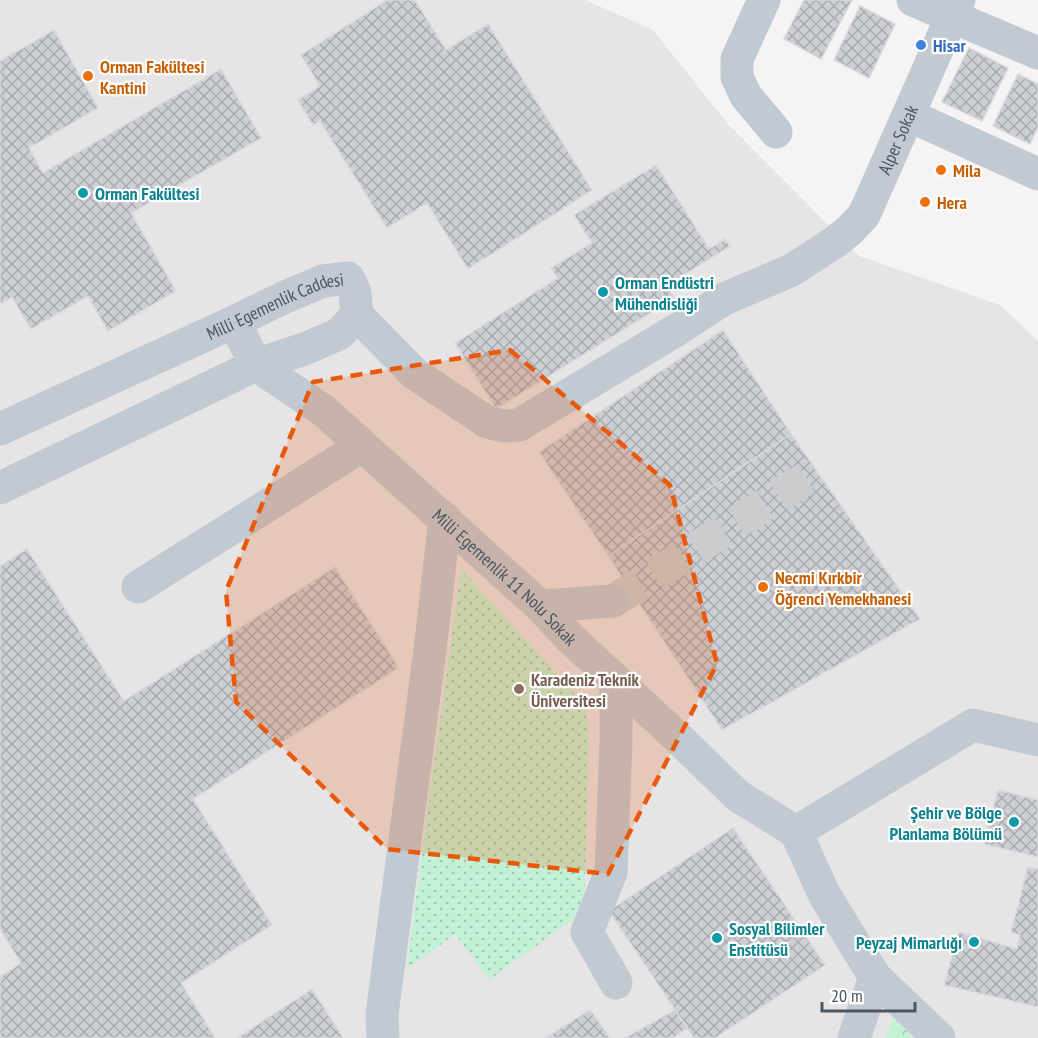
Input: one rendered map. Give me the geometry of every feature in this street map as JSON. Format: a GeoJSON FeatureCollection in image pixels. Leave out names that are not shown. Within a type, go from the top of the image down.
{"type":"FeatureCollection","features":[{"type":"Feature","properties":{"kind":"street"},"geometry":{"type":"LineString","coordinates":[[764,0],[737,59],[737,77],[746,96],[776,132]]}},
{"type":"Feature","properties":{"kind":"street"},"geometry":{"type":"LineString","coordinates":[[913,0],[955,8],[1038,53]]}},
{"type":"Feature","properties":{"kind":"street","name":"Alper Sokak"},"geometry":{"type":"LineString","coordinates":[[357,315],[416,374],[487,422],[503,426],[519,425],[724,299],[792,270],[842,236],[864,215],[955,8]]}},
{"type":"Feature","properties":{"kind":"street"},"geometry":{"type":"LineString","coordinates":[[908,115],[1038,174]]}},
{"type":"Feature","properties":{"kind":"street","name":"Milli Egemenlik Caddesi"},"geometry":{"type":"LineString","coordinates":[[0,429],[323,281],[348,278],[355,292],[357,315],[339,334],[307,348],[256,365],[0,488]]}},
{"type":"Feature","properties":{"kind":"street"},"geometry":{"type":"LineString","coordinates":[[234,322],[256,365]]}},
{"type":"Feature","properties":{"kind":"street","name":"Milli Egemenlik 11 Nolu Sokak"},"geometry":{"type":"LineString","coordinates":[[256,365],[324,411],[445,519],[540,606],[570,638],[738,796],[796,832]]}},
{"type":"Feature","properties":{"kind":"street"},"geometry":{"type":"LineString","coordinates":[[138,586],[346,456],[361,444]]}},
{"type":"Feature","properties":{"kind":"street"},"geometry":{"type":"LineString","coordinates":[[383,1026],[445,519]]}},
{"type":"Feature","properties":{"kind":"street"},"geometry":{"type":"LineString","coordinates":[[540,606],[613,601]]}},
{"type":"Feature","properties":{"kind":"street"},"geometry":{"type":"LineString","coordinates":[[616,680],[611,872],[587,932],[616,983]]}},
{"type":"Feature","properties":{"kind":"street"},"geometry":{"type":"LineString","coordinates":[[939,1038],[875,977],[824,894],[796,832],[973,725],[1038,740]]}},
{"type":"Feature","properties":{"kind":"street"},"geometry":{"type":"LineString","coordinates":[[854,1038],[875,977]]}},
{"type":"Feature","properties":{"kind":"highlighted area"},"geometry":{"type":"Polygon","coordinates":[[[510,350],[670,485],[717,664],[608,874],[387,849],[236,702],[226,591],[313,382],[510,350]]]}},
{"type":"Feature","properties":{"kind":"shaded area","name":"Karadeniz Teknik Üniversitesi"},"geometry":{"type":"Polygon","coordinates":[[[0,0],[585,0],[653,30],[727,123],[859,256],[1000,305],[1038,341],[1038,1038],[0,1038],[0,0]]]}},
{"type":"Feature","properties":{"kind":"green space"},"geometry":{"type":"Polygon","coordinates":[[[461,569],[585,705],[589,734],[584,912],[489,980],[455,934],[407,970],[461,569]]]}},
{"type":"Feature","properties":{"kind":"green space"},"geometry":{"type":"Polygon","coordinates":[[[896,1011],[911,1037],[911,1038],[886,1038],[896,1011]]]}},
{"type":"Feature","properties":{"kind":"building"},"geometry":{"type":"Polygon","coordinates":[[[387,0],[415,0],[446,50],[488,24],[592,190],[468,269],[427,203],[387,228],[320,121],[313,125],[298,100],[320,86],[301,55],[387,0]]]}},
{"type":"Feature","properties":{"kind":"building"},"geometry":{"type":"Polygon","coordinates":[[[804,0],[852,0],[821,59],[784,39],[804,0]]]}},
{"type":"Feature","properties":{"kind":"building"},"geometry":{"type":"Polygon","coordinates":[[[860,6],[895,24],[869,78],[834,60],[860,6]]]}},
{"type":"Feature","properties":{"kind":"building","name":"Orman Fakültesi"},"geometry":{"type":"Polygon","coordinates":[[[54,30],[98,108],[29,148],[43,173],[221,69],[261,138],[131,213],[176,291],[108,331],[88,296],[31,329],[12,297],[0,304],[0,61],[54,30]]]}},
{"type":"Feature","properties":{"kind":"building"},"geometry":{"type":"Polygon","coordinates":[[[969,48],[1008,68],[982,121],[942,102],[969,48]]]}},
{"type":"Feature","properties":{"kind":"building"},"geometry":{"type":"Polygon","coordinates":[[[1018,74],[1038,84],[1038,127],[1030,144],[993,126],[1018,74]]]}},
{"type":"Feature","properties":{"kind":"building","name":"Orman Endüstri Mühendisliği"},"geometry":{"type":"Polygon","coordinates":[[[656,165],[709,249],[725,239],[730,246],[666,286],[674,298],[496,409],[455,343],[558,278],[551,268],[592,243],[574,215],[656,165]]]}},
{"type":"Feature","properties":{"kind":"building"},"geometry":{"type":"Polygon","coordinates":[[[723,330],[791,434],[608,556],[539,452],[723,330]]]}},
{"type":"Feature","properties":{"kind":"building","name":"Necmi Kırkbir Öğrenci Yemekhanesi"},"geometry":{"type":"Polygon","coordinates":[[[791,434],[920,619],[722,730],[608,556],[791,434]]]}},
{"type":"Feature","properties":{"kind":"building"},"geometry":{"type":"Polygon","coordinates":[[[27,549],[124,701],[335,567],[399,668],[193,799],[272,925],[181,983],[215,1038],[0,1038],[0,977],[21,963],[0,929],[0,566],[27,549]]]}},
{"type":"Feature","properties":{"kind":"building","name":"Şehir ve Bölge Planlama Bölümü"},"geometry":{"type":"Polygon","coordinates":[[[998,790],[1038,800],[1038,857],[984,844],[998,790]]]}},
{"type":"Feature","properties":{"kind":"building","name":"Sosyal Bilimler Enstitüsü"},"geometry":{"type":"Polygon","coordinates":[[[733,828],[825,965],[715,1038],[694,1038],[609,911],[733,828]]]}},
{"type":"Feature","properties":{"kind":"building","name":"Peyzaj Mimarlığı"},"geometry":{"type":"Polygon","coordinates":[[[1028,867],[1038,869],[1038,1007],[944,985],[959,932],[1017,949],[1020,935],[1011,932],[1028,867]]]}},
{"type":"Feature","properties":{"kind":"building"},"geometry":{"type":"Polygon","coordinates":[[[312,989],[343,1038],[237,1038],[312,989]]]}},
{"type":"Feature","properties":{"kind":"building"},"geometry":{"type":"Polygon","coordinates":[[[590,1010],[610,1038],[545,1038],[590,1010]]]}},
{"type":"Feature","properties":{"kind":"building"},"geometry":{"type":"Polygon","coordinates":[[[675,1010],[687,1028],[673,1038],[625,1038],[675,1010]]]}},
{"type":"Feature","properties":{"kind":"tunnel"},"geometry":{"type":"LineString","coordinates":[[613,601],[808,477]]}},
{"type":"Feature","properties":{"kind":"place","name":"Hisar"},"geometry":{"type":"Point","coordinates":[921,45]}},
{"type":"Feature","properties":{"kind":"place","name":"Orman Fakültesi Kantini"},"geometry":{"type":"Point","coordinates":[88,76]}},
{"type":"Feature","properties":{"kind":"place","name":"Mila"},"geometry":{"type":"Point","coordinates":[941,170]}},
{"type":"Feature","properties":{"kind":"place","name":"Orman Fakültesi"},"geometry":{"type":"Point","coordinates":[83,193]}},
{"type":"Feature","properties":{"kind":"place","name":"Hera"},"geometry":{"type":"Point","coordinates":[925,202]}},
{"type":"Feature","properties":{"kind":"place","name":"Orman Endüstri Mühendisliği"},"geometry":{"type":"Point","coordinates":[603,292]}},
{"type":"Feature","properties":{"kind":"place","name":"Necmi Kırkbir Öğrenci Yemekhanesi"},"geometry":{"type":"Point","coordinates":[763,587]}},
{"type":"Feature","properties":{"kind":"place","name":"Karadeniz Teknik Üniversitesi"},"geometry":{"type":"Point","coordinates":[519,689]}},
{"type":"Feature","properties":{"kind":"place","name":"Şehir ve Bölge Planlama Bölümü"},"geometry":{"type":"Point","coordinates":[1014,822]}},
{"type":"Feature","properties":{"kind":"place","name":"Sosyal Bilimler Enstitüsü"},"geometry":{"type":"Point","coordinates":[717,938]}},
{"type":"Feature","properties":{"kind":"place","name":"Peyzaj Mimarlığı"},"geometry":{"type":"Point","coordinates":[974,942]}}]}
